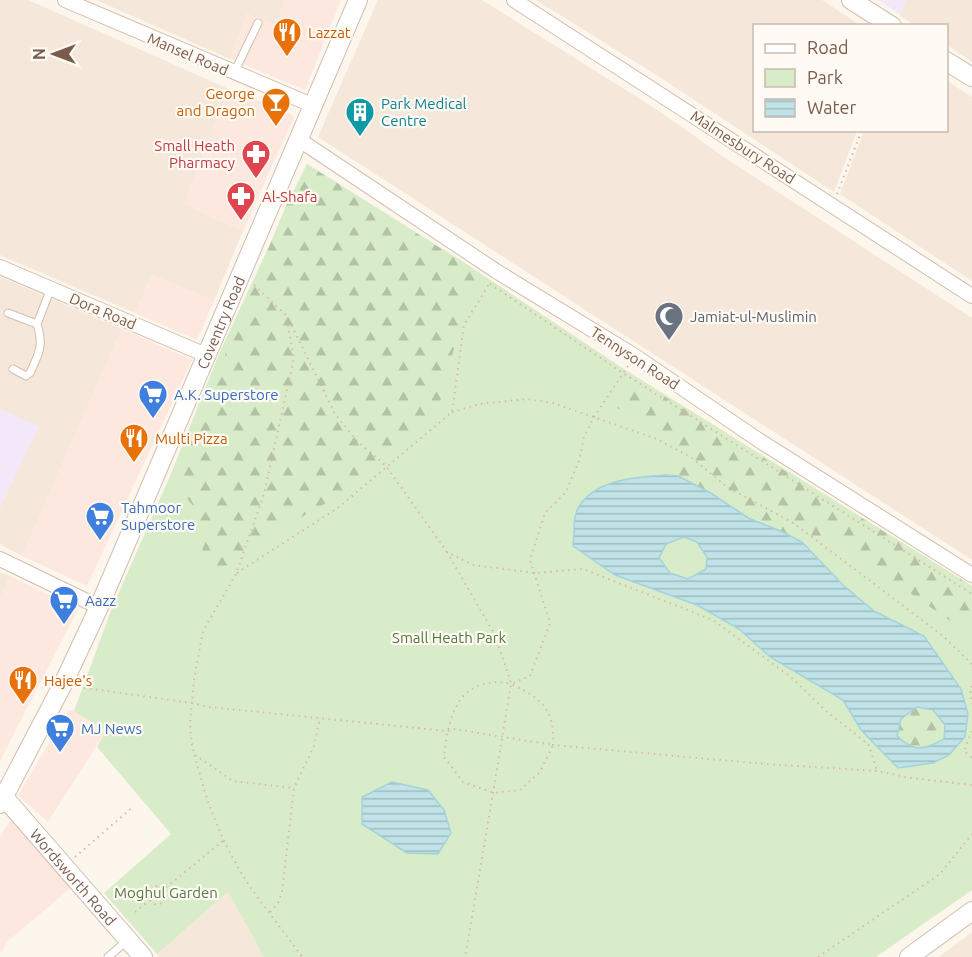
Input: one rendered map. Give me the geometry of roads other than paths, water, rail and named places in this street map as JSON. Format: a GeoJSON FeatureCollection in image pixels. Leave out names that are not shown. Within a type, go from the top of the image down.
{"type":"FeatureCollection","features":[{"type":"Feature","properties":{"kind":"street","name":"Mansel Road"},"geometry":{"type":"LineString","coordinates":[[65,0],[312,105]]}},
{"type":"Feature","properties":{"kind":"street","name":"Coventry Road"},"geometry":{"type":"LineString","coordinates":[[1,799],[64,682],[99,607],[358,0]]}},
{"type":"Feature","properties":{"kind":"street","name":"Malmesbury Road"},"geometry":{"type":"LineString","coordinates":[[514,0],[972,296]]}},
{"type":"Feature","properties":{"kind":"street"},"geometry":{"type":"LineString","coordinates":[[851,0],[889,24]]}},
{"type":"Feature","properties":{"kind":"street"},"geometry":{"type":"LineString","coordinates":[[948,62],[972,77]]}},
{"type":"Feature","properties":{"kind":"street","name":"Tennyson Road"},"geometry":{"type":"LineString","coordinates":[[298,139],[496,271],[634,356],[757,439],[972,575]]}},
{"type":"Feature","properties":{"kind":"street","name":"Dora Road"},"geometry":{"type":"LineString","coordinates":[[0,267],[206,355]]}},
{"type":"Feature","properties":{"kind":"street"},"geometry":{"type":"LineString","coordinates":[[0,559],[99,607]]}},
{"type":"Feature","properties":{"kind":"street","name":"Wordsworth Road"},"geometry":{"type":"LineString","coordinates":[[1,799],[64,866],[143,957]]}},
{"type":"Feature","properties":{"kind":"street"},"geometry":{"type":"LineString","coordinates":[[909,957],[972,911]]}},
{"type":"Feature","properties":{"kind":"lane"},"geometry":{"type":"LineString","coordinates":[[234,73],[258,23]]}},
{"type":"Feature","properties":{"kind":"lane"},"geometry":{"type":"LineString","coordinates":[[12,369],[26,376],[30,373],[41,349],[42,338],[37,324],[51,288]]}},
{"type":"Feature","properties":{"kind":"lane"},"geometry":{"type":"LineString","coordinates":[[8,313],[37,324]]}},
{"type":"Feature","properties":{"kind":"lane"},"geometry":{"type":"LineString","coordinates":[[108,957],[128,940]]}},
{"type":"Feature","properties":{"kind":"water"},"geometry":{"type":"Polygon","coordinates":[[[665,475],[678,476],[709,492],[750,519],[802,542],[843,585],[874,611],[924,636],[961,689],[968,714],[965,737],[949,755],[933,763],[898,768],[861,730],[843,700],[770,657],[739,629],[697,605],[615,575],[573,546],[576,512],[585,498],[605,485],[617,481],[665,475]],[[684,537],[666,544],[659,558],[670,573],[688,579],[706,569],[707,557],[697,542],[684,537]],[[917,707],[901,719],[897,736],[909,745],[920,748],[931,746],[944,739],[945,725],[933,710],[917,707]]]}},
{"type":"Feature","properties":{"kind":"water"},"geometry":{"type":"Polygon","coordinates":[[[392,782],[428,790],[444,810],[451,833],[438,854],[407,853],[362,824],[362,797],[392,782]]]}},
{"type":"Feature","properties":{"kind":"place","name":"Lazzat"},"geometry":{"type":"Point","coordinates":[287,58]}},
{"type":"Feature","properties":{"kind":"place","name":"George and Dragon"},"geometry":{"type":"Point","coordinates":[276,128]}},
{"type":"Feature","properties":{"kind":"place","name":"Park Medical Centre"},"geometry":{"type":"Point","coordinates":[360,138]}},
{"type":"Feature","properties":{"kind":"place","name":"Small Heath Pharmacy"},"geometry":{"type":"Point","coordinates":[256,180]}},
{"type":"Feature","properties":{"kind":"place","name":"Al-Shafa"},"geometry":{"type":"Point","coordinates":[241,222]}},
{"type":"Feature","properties":{"kind":"place","name":"Jamiat-ul-Muslimin"},"geometry":{"type":"Point","coordinates":[669,342]}},
{"type":"Feature","properties":{"kind":"place","name":"A.K. Superstore"},"geometry":{"type":"Point","coordinates":[153,420]}},
{"type":"Feature","properties":{"kind":"place","name":"Multi Pizza"},"geometry":{"type":"Point","coordinates":[134,464]}},
{"type":"Feature","properties":{"kind":"place","name":"Tahmoor Superstore"},"geometry":{"type":"Point","coordinates":[100,542]}},
{"type":"Feature","properties":{"kind":"place","name":"Aazz"},"geometry":{"type":"Point","coordinates":[64,626]}},
{"type":"Feature","properties":{"kind":"place","name":"Hajee's"},"geometry":{"type":"Point","coordinates":[23,706]}},
{"type":"Feature","properties":{"kind":"place","name":"MJ News"},"geometry":{"type":"Point","coordinates":[60,754]}},
{"type":"Feature","properties":{"kind":"park label","name":"Small Heath Park"},"geometry":{"type":"Point","coordinates":[449,637]}},
{"type":"Feature","properties":{"kind":"park label","name":"Moghul Garden"},"geometry":{"type":"Point","coordinates":[166,892]}}]}
